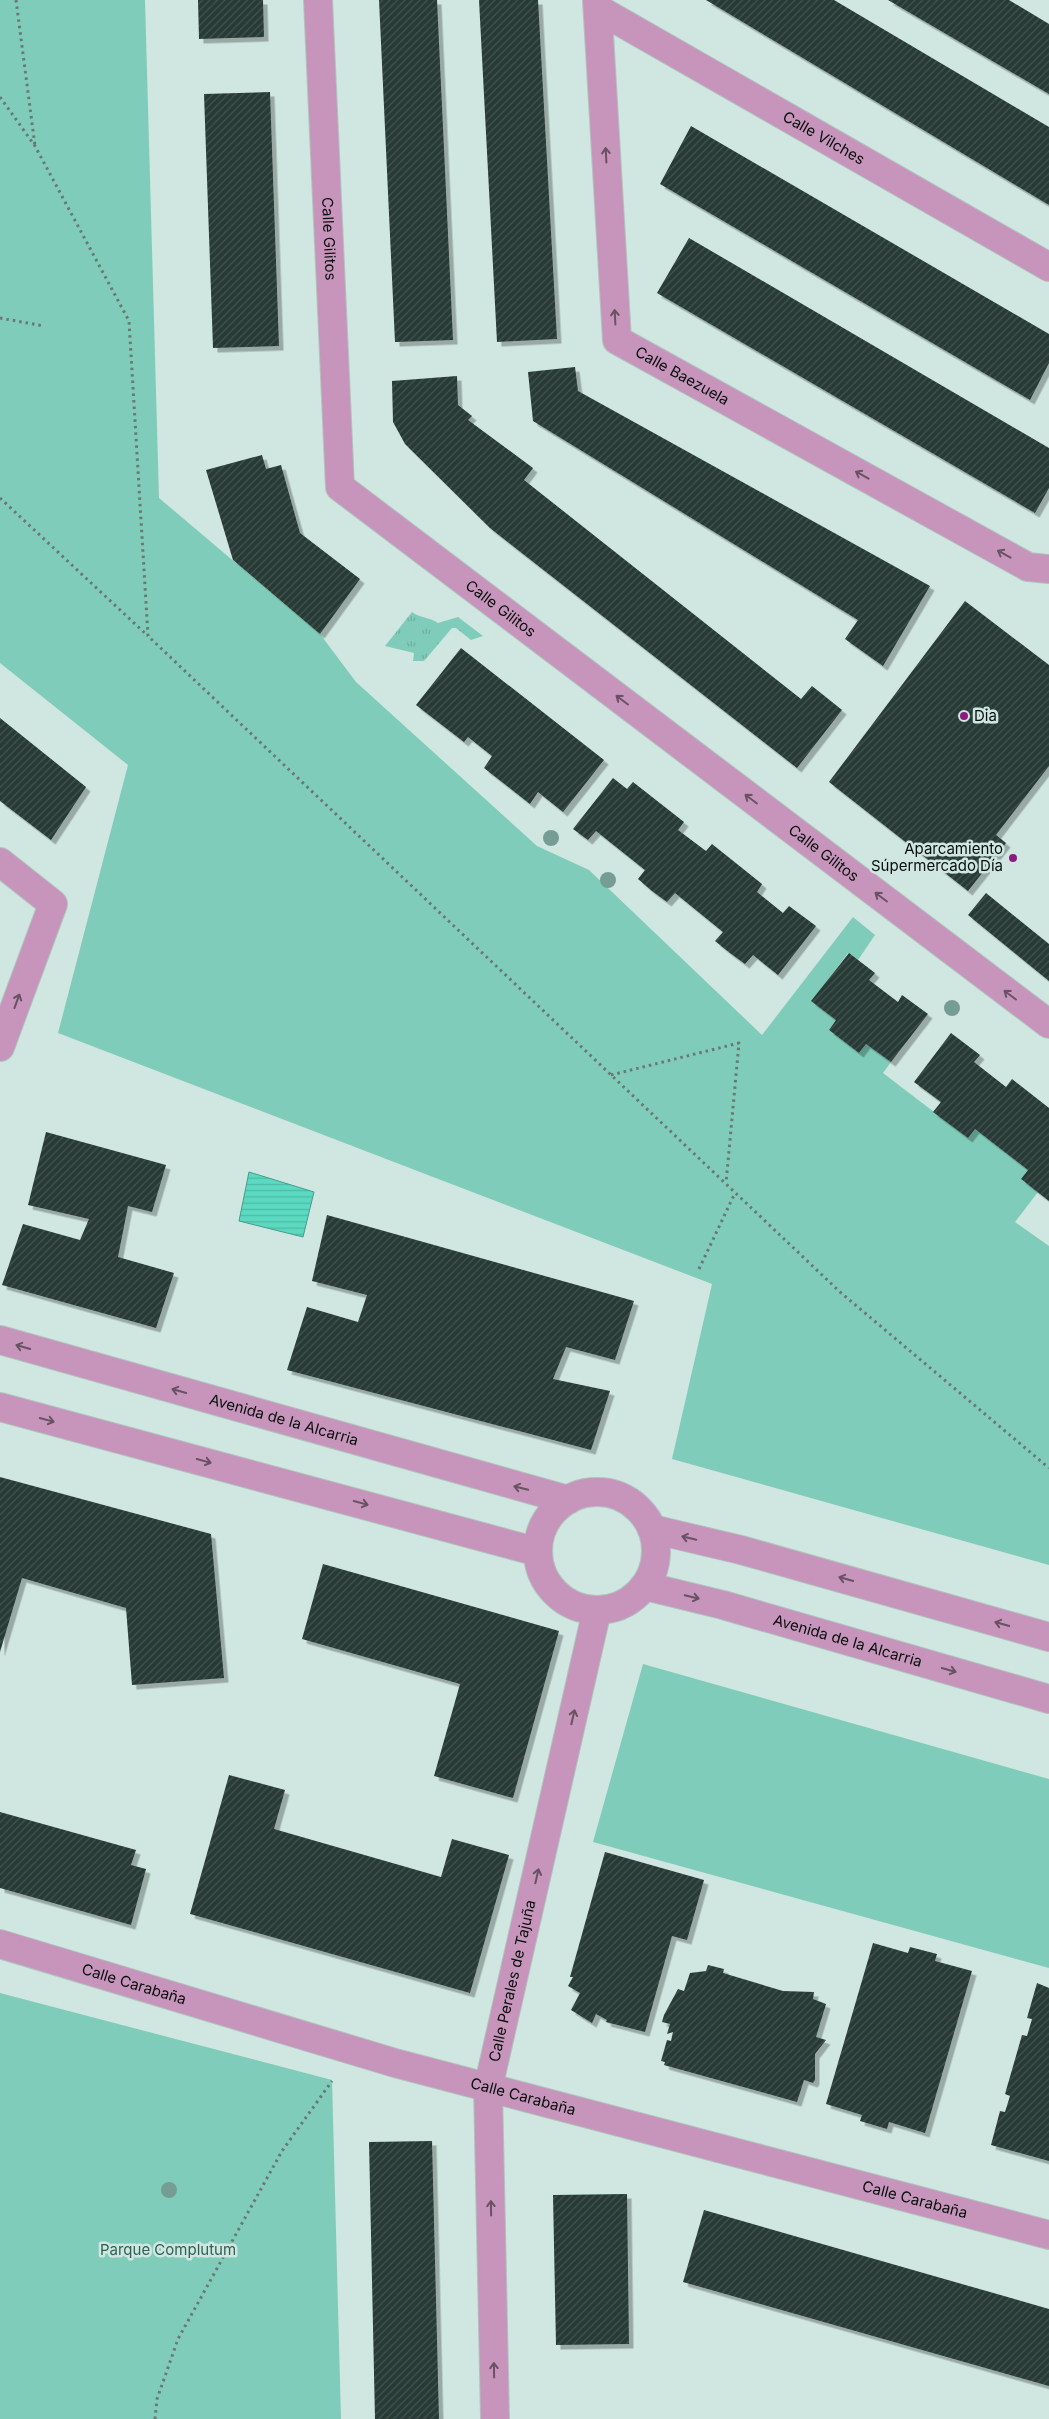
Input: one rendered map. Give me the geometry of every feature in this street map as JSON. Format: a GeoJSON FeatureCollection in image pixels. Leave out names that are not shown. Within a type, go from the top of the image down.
{"type":"FeatureCollection","features":[{"type":"Feature","properties":{"kind":"street","name":"Calle Gilitos"},"geometry":{"type":"LineString","coordinates":[[318,0],[340,487],[1049,1024]]}},
{"type":"Feature","properties":{"kind":"street","name":"Calle Vilches"},"geometry":{"type":"LineString","coordinates":[[598,5],[1049,267]]}},
{"type":"Feature","properties":{"kind":"street","name":"Calle Baezuela"},"geometry":{"type":"LineString","coordinates":[[598,5],[617,340],[1028,567],[1049,569]]}},
{"type":"Feature","properties":{"kind":"street"},"geometry":{"type":"LineString","coordinates":[[0,862],[53,904],[0,1047]]}},
{"type":"Feature","properties":{"kind":"street","name":"Avenida de la Alcarria"},"geometry":{"type":"LineString","coordinates":[[0,1340],[568,1500]]}},
{"type":"Feature","properties":{"kind":"street"},"geometry":{"type":"LineString","coordinates":[[0,1407],[538,1552]]}},
{"type":"Feature","properties":{"kind":"street"},"geometry":{"type":"LineString","coordinates":[[596,1492],[623,1498],[645,1516],[652,1529],[656,1558],[652,1573],[645,1586],[629,1601],[618,1606],[597,1610],[582,1608],[568,1602],[556,1593],[546,1581],[538,1552],[546,1522],[556,1509],[568,1500],[596,1492]]}},
{"type":"Feature","properties":{"kind":"street"},"geometry":{"type":"LineString","coordinates":[[652,1529],[741,1550],[1049,1637]]}},
{"type":"Feature","properties":{"kind":"street","name":"Avenida de la Alcarria"},"geometry":{"type":"LineString","coordinates":[[645,1586],[723,1605],[1049,1699]]}},
{"type":"Feature","properties":{"kind":"street","name":"Calle Perales de Tajuña"},"geometry":{"type":"LineString","coordinates":[[495,2419],[488,2088],[597,1610]]}},
{"type":"Feature","properties":{"kind":"street","name":"Calle Carabaña"},"geometry":{"type":"LineString","coordinates":[[0,1944],[395,2063],[1049,2235]]}},
{"type":"Feature","properties":{"kind":"path"},"geometry":{"type":"LineString","coordinates":[[16,0],[35,146]]}},
{"type":"Feature","properties":{"kind":"path"},"geometry":{"type":"LineString","coordinates":[[0,97],[35,146],[129,321],[148,636]]}},
{"type":"Feature","properties":{"kind":"path"},"geometry":{"type":"LineString","coordinates":[[0,318],[44,326]]}},
{"type":"Feature","properties":{"kind":"path"},"geometry":{"type":"LineString","coordinates":[[0,498],[840,1292],[1049,1468]]}},
{"type":"Feature","properties":{"kind":"path"},"geometry":{"type":"LineString","coordinates":[[611,1075],[739,1043],[726,1183]]}},
{"type":"Feature","properties":{"kind":"path"},"geometry":{"type":"LineString","coordinates":[[699,1269],[735,1193]]}},
{"type":"Feature","properties":{"kind":"path"},"geometry":{"type":"LineString","coordinates":[[155,2419],[157,2399],[178,2339],[282,2151],[334,2076]]}},
{"type":"Feature","properties":{"kind":"green space"},"geometry":{"type":"Polygon","coordinates":[[[0,0],[145,0],[159,498],[320,634],[356,682],[537,846],[589,870],[762,1035],[853,917],[875,935],[858,960],[848,953],[812,1001],[836,1020],[829,1030],[859,1053],[866,1044],[891,1062],[883,1073],[968,1138],[975,1129],[1028,1170],[1021,1179],[1038,1192],[1015,1222],[1049,1246],[1049,1565],[672,1459],[712,1284],[58,1033],[128,765],[0,663],[0,0]]]}},
{"type":"Feature","properties":{"kind":"green space"},"geometry":{"type":"Polygon","coordinates":[[[412,612],[438,623],[458,617],[483,636],[471,640],[456,628],[452,628],[424,661],[413,661],[414,653],[385,646],[412,612]]]}},
{"type":"Feature","properties":{"kind":"green space"},"geometry":{"type":"Polygon","coordinates":[[[643,1664],[1049,1779],[1049,1968],[593,1842],[643,1664]]]}},
{"type":"Feature","properties":{"kind":"green space","name":"Parque Complutum"},"geometry":{"type":"Polygon","coordinates":[[[0,1993],[332,2080],[341,2419],[0,2419],[0,1993]]]}},
{"type":"Feature","properties":{"kind":"shaded area"},"geometry":{"type":"Polygon","coordinates":[[[249,1172],[314,1192],[303,1237],[239,1221],[249,1172]]]}},
{"type":"Feature","properties":{"kind":"building"},"geometry":{"type":"Polygon","coordinates":[[[198,0],[263,0],[264,37],[199,39],[198,0]]]}},
{"type":"Feature","properties":{"kind":"building"},"geometry":{"type":"Polygon","coordinates":[[[379,0],[437,0],[453,340],[395,342],[379,0]]]}},
{"type":"Feature","properties":{"kind":"building"},"geometry":{"type":"Polygon","coordinates":[[[479,0],[538,0],[557,339],[497,342],[479,0]]]}},
{"type":"Feature","properties":{"kind":"building"},"geometry":{"type":"Polygon","coordinates":[[[706,0],[834,0],[1049,127],[1049,205],[706,0]]]}},
{"type":"Feature","properties":{"kind":"building"},"geometry":{"type":"Polygon","coordinates":[[[888,0],[1009,0],[1049,24],[1049,94],[888,0]]]}},
{"type":"Feature","properties":{"kind":"building"},"geometry":{"type":"Polygon","coordinates":[[[270,92],[279,346],[213,348],[204,94],[270,92]]]}},
{"type":"Feature","properties":{"kind":"building"},"geometry":{"type":"Polygon","coordinates":[[[691,126],[1049,334],[1049,363],[1030,400],[660,184],[691,126]]]}},
{"type":"Feature","properties":{"kind":"building"},"geometry":{"type":"Polygon","coordinates":[[[689,238],[1049,448],[1049,488],[1035,513],[657,293],[689,238]]]}},
{"type":"Feature","properties":{"kind":"building"},"geometry":{"type":"Polygon","coordinates":[[[575,367],[578,391],[930,586],[883,666],[845,639],[858,620],[533,421],[528,372],[575,367]]]}},
{"type":"Feature","properties":{"kind":"building"},"geometry":{"type":"Polygon","coordinates":[[[457,376],[458,405],[472,416],[468,420],[533,468],[524,480],[801,699],[812,686],[842,710],[797,768],[490,528],[405,444],[393,422],[392,381],[457,376]]]}},
{"type":"Feature","properties":{"kind":"building"},"geometry":{"type":"Polygon","coordinates":[[[262,455],[266,469],[281,465],[300,533],[360,579],[320,634],[233,560],[206,470],[262,455]]]}},
{"type":"Feature","properties":{"kind":"building","name":"Dia"},"geometry":{"type":"Polygon","coordinates":[[[965,601],[1049,665],[1049,766],[996,835],[1006,843],[968,891],[829,782],[965,601]]]}},
{"type":"Feature","properties":{"kind":"building"},"geometry":{"type":"Polygon","coordinates":[[[461,648],[604,760],[563,812],[538,792],[530,804],[484,768],[492,756],[468,737],[464,742],[416,705],[461,648]]]}},
{"type":"Feature","properties":{"kind":"building"},"geometry":{"type":"Polygon","coordinates":[[[0,718],[86,787],[51,840],[0,801],[0,718]]]}},
{"type":"Feature","properties":{"kind":"building"},"geometry":{"type":"Polygon","coordinates":[[[613,778],[627,789],[633,782],[684,822],[678,830],[706,851],[712,844],[762,884],[757,892],[783,913],[789,906],[816,926],[778,975],[753,955],[745,964],[730,953],[715,941],[723,932],[675,893],[667,902],[652,891],[638,879],[645,870],[596,831],[588,840],[573,829],[613,778]]]}},
{"type":"Feature","properties":{"kind":"building"},"geometry":{"type":"Polygon","coordinates":[[[986,893],[1049,944],[1049,981],[968,915],[986,893]]]}},
{"type":"Feature","properties":{"kind":"building"},"geometry":{"type":"Polygon","coordinates":[[[849,953],[875,973],[869,980],[898,1002],[902,995],[928,1014],[891,1062],[866,1044],[859,1053],[829,1030],[836,1020],[811,1001],[849,953]]]}},
{"type":"Feature","properties":{"kind":"building"},"geometry":{"type":"Polygon","coordinates":[[[951,1033],[980,1055],[974,1062],[1006,1087],[1012,1079],[1049,1108],[1049,1201],[1021,1179],[1028,1170],[975,1129],[968,1138],[933,1112],[941,1102],[914,1082],[951,1033]]]}},
{"type":"Feature","properties":{"kind":"building"},"geometry":{"type":"Polygon","coordinates":[[[46,1132],[166,1165],[152,1212],[128,1206],[118,1257],[174,1273],[156,1328],[2,1285],[23,1224],[80,1240],[89,1219],[28,1205],[46,1132]]]}},
{"type":"Feature","properties":{"kind":"building"},"geometry":{"type":"Polygon","coordinates":[[[327,1215],[634,1301],[615,1360],[566,1347],[553,1379],[610,1391],[591,1450],[287,1370],[307,1307],[358,1322],[367,1295],[312,1281],[327,1215]]]}},
{"type":"Feature","properties":{"kind":"building"},"geometry":{"type":"Polygon","coordinates":[[[0,1477],[211,1534],[224,1678],[132,1685],[126,1608],[22,1578],[0,1652],[0,1477]]]}},
{"type":"Feature","properties":{"kind":"building"},"geometry":{"type":"Polygon","coordinates":[[[323,1564],[559,1631],[513,1798],[434,1776],[460,1684],[302,1639],[323,1564]]]}},
{"type":"Feature","properties":{"kind":"building"},"geometry":{"type":"Polygon","coordinates":[[[229,1775],[285,1790],[274,1829],[441,1877],[452,1839],[509,1855],[470,1993],[190,1914],[229,1775]]]}},
{"type":"Feature","properties":{"kind":"building"},"geometry":{"type":"Polygon","coordinates":[[[0,1812],[136,1850],[131,1865],[146,1869],[131,1925],[0,1888],[0,1812]]]}},
{"type":"Feature","properties":{"kind":"building"},"geometry":{"type":"Polygon","coordinates":[[[605,1852],[704,1880],[687,1940],[672,1936],[645,2032],[606,2022],[607,2020],[596,2014],[592,2023],[571,2010],[580,1993],[568,1986],[573,1977],[570,1977],[605,1852]]]}},
{"type":"Feature","properties":{"kind":"building"},"geometry":{"type":"Polygon","coordinates":[[[873,1943],[908,1953],[910,1947],[937,1954],[935,1961],[972,1971],[925,2133],[889,2122],[887,2129],[860,2121],[862,2115],[826,2104],[873,1943]]]}},
{"type":"Feature","properties":{"kind":"building"},"geometry":{"type":"Polygon","coordinates":[[[708,1965],[724,1969],[723,1973],[783,1991],[814,1992],[813,1999],[826,2004],[816,2037],[826,2040],[815,2054],[815,2080],[813,2083],[804,2080],[797,2102],[664,2065],[665,2062],[661,2061],[667,2040],[671,2041],[673,2032],[667,2034],[670,2024],[662,2022],[664,2015],[678,1989],[684,1991],[690,1973],[706,1971],[708,1965]]]}},
{"type":"Feature","properties":{"kind":"building"},"geometry":{"type":"Polygon","coordinates":[[[1037,1983],[1049,1988],[1049,2161],[991,2145],[1000,2111],[1005,2112],[1010,2096],[1005,2094],[1022,2035],[1027,2036],[1032,2019],[1027,2018],[1037,1983]]]}},
{"type":"Feature","properties":{"kind":"building"},"geometry":{"type":"Polygon","coordinates":[[[432,2141],[439,2419],[375,2419],[369,2142],[432,2141]]]}},
{"type":"Feature","properties":{"kind":"building"},"geometry":{"type":"Polygon","coordinates":[[[627,2194],[629,2344],[556,2345],[553,2195],[627,2194]]]}},
{"type":"Feature","properties":{"kind":"building"},"geometry":{"type":"Polygon","coordinates":[[[704,2210],[1049,2309],[1049,2386],[683,2282],[704,2210]]]}},
{"type":"Feature","properties":{"kind":"place","name":"Dia"},"geometry":{"type":"Point","coordinates":[964,716]}},
{"type":"Feature","properties":{"kind":"place","name":"Aparcamiento Súpermercado Día"},"geometry":{"type":"Point","coordinates":[1013,858]}}]}
